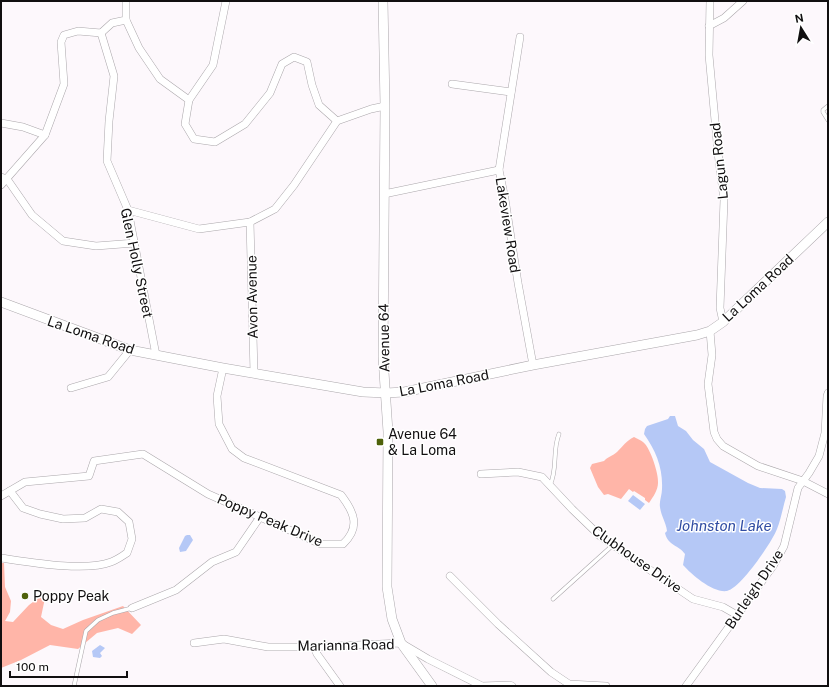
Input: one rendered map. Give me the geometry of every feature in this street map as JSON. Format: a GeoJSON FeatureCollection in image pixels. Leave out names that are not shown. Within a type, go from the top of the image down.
{"type":"FeatureCollection","features":[{"type":"Feature","properties":{"kind":"street"},"geometry":{"type":"LineString","coordinates":[[126,1],[126,20],[139,48],[160,78],[189,100]]}},
{"type":"Feature","properties":{"kind":"street"},"geometry":{"type":"LineString","coordinates":[[226,1],[213,65],[189,100],[186,124],[194,138],[216,142],[245,124],[270,93],[282,64],[294,57],[307,62],[319,105],[337,121]]}},
{"type":"Feature","properties":{"kind":"street","name":"Avenue 64"},"geometry":{"type":"LineString","coordinates":[[383,1],[385,106],[383,357],[388,432],[387,587],[392,619],[401,643],[432,686]]}},
{"type":"Feature","properties":{"kind":"street","name":"Lagun Road"},"geometry":{"type":"LineString","coordinates":[[710,1],[709,55],[724,200],[720,308],[723,322]]}},
{"type":"Feature","properties":{"kind":"street"},"geometry":{"type":"LineString","coordinates":[[709,26],[724,18],[743,1]]}},
{"type":"Feature","properties":{"kind":"street"},"geometry":{"type":"LineString","coordinates":[[1,185],[4,178],[45,135],[64,84],[61,42],[64,35],[78,31],[101,33],[112,23],[126,20]]}},
{"type":"Feature","properties":{"kind":"street","name":"Glen Holly Street"},"geometry":{"type":"LineString","coordinates":[[101,33],[114,76],[109,121],[107,161],[128,210],[156,355]]}},
{"type":"Feature","properties":{"kind":"street","name":"Lakeview Road"},"geometry":{"type":"LineString","coordinates":[[520,37],[499,170],[533,366]]}},
{"type":"Feature","properties":{"kind":"street"},"geometry":{"type":"LineString","coordinates":[[452,84],[511,92]]}},
{"type":"Feature","properties":{"kind":"street"},"geometry":{"type":"LineString","coordinates":[[128,210],[199,229],[250,222],[275,209],[294,185],[337,121],[371,109],[385,106]]}},
{"type":"Feature","properties":{"kind":"street"},"geometry":{"type":"LineString","coordinates":[[1,123],[23,127],[45,135]]}},
{"type":"Feature","properties":{"kind":"street"},"geometry":{"type":"LineString","coordinates":[[384,194],[499,170]]}},
{"type":"Feature","properties":{"kind":"street"},"geometry":{"type":"LineString","coordinates":[[4,178],[32,215],[63,241],[96,246],[135,243]]}},
{"type":"Feature","properties":{"kind":"street","name":"Avon Avenue"},"geometry":{"type":"LineString","coordinates":[[250,222],[254,373]]}},
{"type":"Feature","properties":{"kind":"street","name":"La Loma Road"},"geometry":{"type":"LineString","coordinates":[[1,302],[130,350],[222,368],[363,392],[404,392],[697,335],[710,331],[723,322],[828,222]]}},
{"type":"Feature","properties":{"kind":"street"},"geometry":{"type":"LineString","coordinates":[[710,331],[712,354],[708,384],[714,432],[717,439],[723,446],[758,466],[803,481],[828,494]]}},
{"type":"Feature","properties":{"kind":"street"},"geometry":{"type":"LineString","coordinates":[[71,388],[108,377],[130,350]]}},
{"type":"Feature","properties":{"kind":"street","name":"Poppy Peak Drive"},"geometry":{"type":"LineString","coordinates":[[1,496],[25,482],[90,476],[94,461],[143,454],[208,494],[321,544],[343,544],[350,537],[354,527],[353,516],[348,504],[341,494],[244,458],[232,449],[219,424],[217,396],[222,368]]}},
{"type":"Feature","properties":{"kind":"street","name":"Burleigh Drive"},"geometry":{"type":"LineString","coordinates":[[686,686],[773,566],[784,546],[798,488],[819,456],[825,433],[828,393]]}},
{"type":"Feature","properties":{"kind":"street","name":"Clubhouse Drive"},"geometry":{"type":"LineString","coordinates":[[481,474],[518,472],[542,477],[594,530],[613,545],[693,598],[722,607],[737,615]]}},
{"type":"Feature","properties":{"kind":"street"},"geometry":{"type":"LineString","coordinates":[[1,558],[87,567],[112,562],[127,553],[132,539],[129,522],[118,512],[101,509],[85,518],[63,519],[47,516],[23,508],[10,491]]}},
{"type":"Feature","properties":{"kind":"street"},"geometry":{"type":"LineString","coordinates":[[132,608],[176,590],[212,562],[236,552],[260,516]]}},
{"type":"Feature","properties":{"kind":"street"},"geometry":{"type":"LineString","coordinates":[[450,576],[498,624],[551,672],[569,684],[606,686]]}},
{"type":"Feature","properties":{"kind":"street","name":"Marianna Road"},"geometry":{"type":"LineString","coordinates":[[194,643],[224,639],[268,647],[314,647],[401,643],[428,659],[482,686],[512,686]]}},
{"type":"Feature","properties":{"kind":"street"},"geometry":{"type":"LineString","coordinates":[[314,647],[317,654],[340,686]]}},
{"type":"Feature","properties":{"kind":"lane"},"geometry":{"type":"LineString","coordinates":[[828,106],[823,110],[823,112],[828,120]]}},
{"type":"Feature","properties":{"kind":"lane"},"geometry":{"type":"LineString","coordinates":[[550,485],[554,473],[555,448],[559,434]]}},
{"type":"Feature","properties":{"kind":"lane"},"geometry":{"type":"LineString","coordinates":[[553,599],[613,545]]}},
{"type":"Feature","properties":{"kind":"lane"},"geometry":{"type":"LineString","coordinates":[[74,686],[86,631],[98,620],[113,613],[132,608]]}},
{"type":"Feature","properties":{"kind":"shaded area"},"geometry":{"type":"Polygon","coordinates":[[[634,437],[646,445],[654,461],[657,474],[657,488],[649,503],[645,500],[645,498],[629,489],[621,499],[608,494],[604,495],[598,487],[590,468],[592,464],[604,461],[634,437]]]}},
{"type":"Feature","properties":{"kind":"shaded area"},"geometry":{"type":"Polygon","coordinates":[[[1,563],[4,563],[5,587],[11,601],[10,612],[5,621],[13,622],[29,605],[41,596],[45,598],[41,617],[51,625],[63,629],[83,620],[123,606],[141,625],[132,634],[118,628],[97,633],[78,649],[50,645],[21,660],[1,668],[1,563]]]}},
{"type":"Feature","properties":{"kind":"water","name":"Johnston Lake"},"geometry":{"type":"Polygon","coordinates":[[[670,416],[675,416],[678,426],[686,431],[693,440],[704,449],[710,462],[760,488],[782,489],[785,491],[786,497],[780,521],[763,554],[740,582],[727,591],[715,589],[697,578],[683,565],[685,554],[683,551],[671,543],[666,537],[665,533],[667,531],[660,505],[662,481],[660,467],[655,453],[644,434],[647,426],[668,419],[670,416]]]}},
{"type":"Feature","properties":{"kind":"water"},"geometry":{"type":"Polygon","coordinates":[[[633,495],[645,504],[640,510],[628,501],[633,495]]]}},
{"type":"Feature","properties":{"kind":"water"},"geometry":{"type":"Polygon","coordinates":[[[187,535],[190,535],[193,540],[186,551],[180,552],[179,548],[187,535]]]}},
{"type":"Feature","properties":{"kind":"water"},"geometry":{"type":"Polygon","coordinates":[[[100,645],[105,648],[100,653],[102,656],[100,658],[93,657],[92,651],[100,645]]]}},
{"type":"Feature","properties":{"kind":"place","name":"Avenue 64 & La Loma"},"geometry":{"type":"Point","coordinates":[380,442]}},
{"type":"Feature","properties":{"kind":"place","name":"Poppy Peak"},"geometry":{"type":"Point","coordinates":[25,596]}}]}
